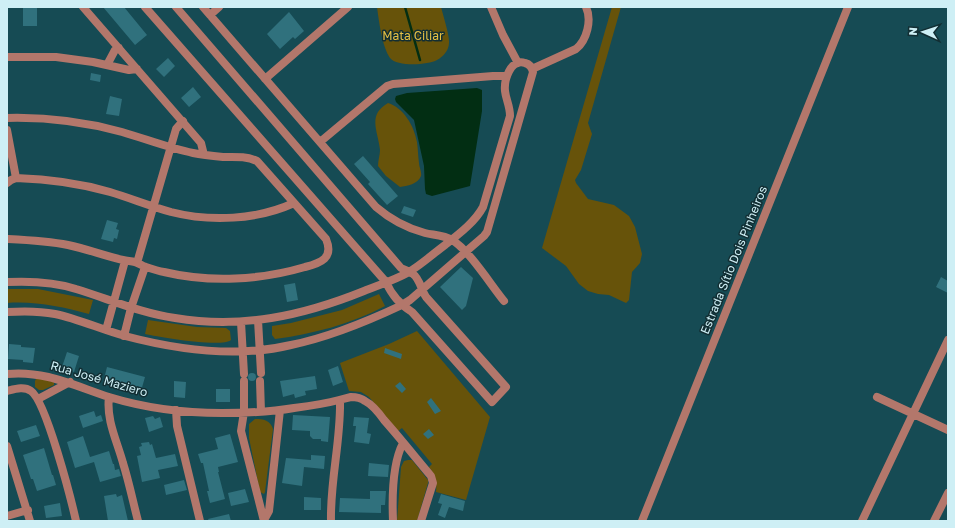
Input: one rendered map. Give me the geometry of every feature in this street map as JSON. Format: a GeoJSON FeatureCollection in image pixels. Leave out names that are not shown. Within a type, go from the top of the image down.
{"type":"FeatureCollection","features":[{"type":"Feature","properties":{"kind":"street"},"geometry":{"type":"LineString","coordinates":[[83,7],[201,143],[204,155]]}},
{"type":"Feature","properties":{"kind":"street"},"geometry":{"type":"LineString","coordinates":[[145,7],[386,282],[392,295],[412,312],[492,402],[506,387],[422,290],[417,278],[413,274],[401,268],[176,7]]}},
{"type":"Feature","properties":{"kind":"street"},"geometry":{"type":"LineString","coordinates":[[203,7],[376,207],[398,222],[415,230],[452,240],[466,252],[504,301]]}},
{"type":"Feature","properties":{"kind":"street"},"geometry":{"type":"LineString","coordinates":[[210,14],[219,7]]}},
{"type":"Feature","properties":{"kind":"street"},"geometry":{"type":"LineString","coordinates":[[265,79],[348,7]]}},
{"type":"Feature","properties":{"kind":"street"},"geometry":{"type":"LineString","coordinates":[[491,7],[503,35],[518,63]]}},
{"type":"Feature","properties":{"kind":"street"},"geometry":{"type":"LineString","coordinates":[[532,69],[576,49],[579,46],[589,23],[589,14],[586,7]]}},
{"type":"Feature","properties":{"kind":"street","name":"Estrada Sítio Dois Pinheiros"},"geometry":{"type":"LineString","coordinates":[[642,521],[848,7]]}},
{"type":"Feature","properties":{"kind":"street"},"geometry":{"type":"LineString","coordinates":[[107,65],[115,50],[119,48]]}},
{"type":"Feature","properties":{"kind":"street"},"geometry":{"type":"LineString","coordinates":[[7,57],[56,57],[129,70],[137,69]]}},
{"type":"Feature","properties":{"kind":"street"},"geometry":{"type":"LineString","coordinates":[[7,282],[55,284],[75,288],[131,308],[160,316],[203,322],[241,322],[273,319],[322,306],[386,282],[408,272],[452,240],[476,218],[483,206],[510,116],[510,106],[505,91],[507,76],[512,67],[518,63],[526,63],[532,69],[533,72],[487,232],[422,290],[402,305],[367,321],[331,334],[289,346],[260,350],[184,349],[124,336],[56,314],[40,312],[7,312]]}},
{"type":"Feature","properties":{"kind":"street"},"geometry":{"type":"LineString","coordinates":[[320,142],[387,86],[393,84],[507,76]]}},
{"type":"Feature","properties":{"kind":"street"},"geometry":{"type":"LineString","coordinates":[[7,118],[50,119],[82,123],[122,132],[171,148],[204,155],[241,157],[256,161],[326,239],[328,252],[325,258],[320,262],[277,274],[238,278],[221,278],[183,276],[145,267],[137,263],[125,261],[98,252],[66,245],[35,240],[7,239]]}},
{"type":"Feature","properties":{"kind":"street"},"geometry":{"type":"LineString","coordinates":[[137,263],[176,129],[183,121]]}},
{"type":"Feature","properties":{"kind":"street"},"geometry":{"type":"LineString","coordinates":[[7,130],[16,178]]}},
{"type":"Feature","properties":{"kind":"street"},"geometry":{"type":"LineString","coordinates":[[7,184],[16,178],[48,180],[81,185],[117,194],[153,206],[202,217],[229,218],[267,212],[294,203]]}},
{"type":"Feature","properties":{"kind":"street"},"geometry":{"type":"LineString","coordinates":[[106,330],[125,261]]}},
{"type":"Feature","properties":{"kind":"street"},"geometry":{"type":"LineString","coordinates":[[124,336],[131,308],[145,267]]}},
{"type":"Feature","properties":{"kind":"street"},"geometry":{"type":"LineString","coordinates":[[258,320],[261,412]]}},
{"type":"Feature","properties":{"kind":"street"},"geometry":{"type":"LineString","coordinates":[[241,322],[244,377],[244,412],[241,431],[264,520]]}},
{"type":"Feature","properties":{"kind":"street"},"geometry":{"type":"LineString","coordinates":[[862,521],[948,340]]}},
{"type":"Feature","properties":{"kind":"street","name":"Rua José Maziero"},"geometry":{"type":"LineString","coordinates":[[7,374],[40,374],[70,382],[109,397],[176,410],[261,412],[356,397],[365,400],[372,406],[431,476],[433,483],[421,521]]}},
{"type":"Feature","properties":{"kind":"street"},"geometry":{"type":"LineString","coordinates":[[38,399],[70,382]]}},
{"type":"Feature","properties":{"kind":"street"},"geometry":{"type":"LineString","coordinates":[[7,391],[21,387],[30,390],[38,399],[60,459],[76,521]]}},
{"type":"Feature","properties":{"kind":"street"},"geometry":{"type":"LineString","coordinates":[[109,397],[108,406],[110,425],[123,462],[138,521]]}},
{"type":"Feature","properties":{"kind":"street"},"geometry":{"type":"LineString","coordinates":[[877,397],[948,430]]}},
{"type":"Feature","properties":{"kind":"street"},"geometry":{"type":"LineString","coordinates":[[331,521],[332,485],[340,431],[340,400]]}},
{"type":"Feature","properties":{"kind":"street"},"geometry":{"type":"LineString","coordinates":[[176,410],[177,426],[200,521]]}},
{"type":"Feature","properties":{"kind":"street"},"geometry":{"type":"LineString","coordinates":[[264,520],[269,510],[280,410]]}},
{"type":"Feature","properties":{"kind":"street"},"geometry":{"type":"LineString","coordinates":[[393,521],[392,502],[398,453],[403,443]]}},
{"type":"Feature","properties":{"kind":"street"},"geometry":{"type":"LineString","coordinates":[[7,446],[28,510],[30,521]]}},
{"type":"Feature","properties":{"kind":"street"},"geometry":{"type":"LineString","coordinates":[[934,521],[948,493]]}},
{"type":"Feature","properties":{"kind":"street"},"geometry":{"type":"LineString","coordinates":[[7,516],[28,510]]}},
{"type":"Feature","properties":{"kind":"green space","name":"Mata Ciliar"},"geometry":{"type":"Polygon","coordinates":[[[377,7],[441,7],[449,40],[447,51],[439,59],[433,62],[406,64],[394,61],[390,58],[385,47],[377,7]]]}},
{"type":"Feature","properties":{"kind":"green space"},"geometry":{"type":"Polygon","coordinates":[[[612,7],[621,7],[588,123],[592,134],[581,170],[575,180],[588,199],[614,205],[629,216],[635,227],[642,254],[640,263],[632,272],[629,300],[626,303],[609,295],[588,291],[579,284],[566,266],[542,248],[612,7]]]}},
{"type":"Feature","properties":{"kind":"green space"},"geometry":{"type":"Polygon","coordinates":[[[388,103],[394,105],[403,113],[411,124],[416,136],[421,176],[415,183],[406,186],[400,187],[386,176],[378,166],[380,150],[375,124],[378,113],[388,103]]]}},
{"type":"Feature","properties":{"kind":"green space"},"geometry":{"type":"Polygon","coordinates":[[[7,289],[38,289],[93,300],[89,314],[39,304],[7,303],[7,289]]]}},
{"type":"Feature","properties":{"kind":"green space"},"geometry":{"type":"Polygon","coordinates":[[[379,294],[385,306],[359,318],[332,327],[303,334],[275,339],[272,335],[272,326],[291,323],[342,310],[379,294]]]}},
{"type":"Feature","properties":{"kind":"green space"},"geometry":{"type":"Polygon","coordinates":[[[148,320],[197,327],[226,328],[230,331],[231,340],[216,343],[145,334],[148,320]]]}},
{"type":"Feature","properties":{"kind":"green space"},"geometry":{"type":"Polygon","coordinates":[[[417,331],[490,417],[466,500],[436,492],[435,479],[429,467],[432,464],[402,428],[398,431],[369,397],[361,392],[349,391],[340,363],[389,344],[417,331]]]}},
{"type":"Feature","properties":{"kind":"green space"},"geometry":{"type":"Polygon","coordinates":[[[41,378],[54,381],[54,385],[43,390],[39,390],[35,387],[35,381],[36,379],[41,378]]]}},
{"type":"Feature","properties":{"kind":"green space"},"geometry":{"type":"Polygon","coordinates":[[[255,419],[266,421],[273,429],[264,494],[260,492],[249,438],[249,424],[255,419]]]}},
{"type":"Feature","properties":{"kind":"green space"},"geometry":{"type":"Polygon","coordinates":[[[412,460],[428,480],[428,483],[417,521],[397,521],[401,467],[404,461],[412,460]]]}},
{"type":"Feature","properties":{"kind":"shaded area"},"geometry":{"type":"Polygon","coordinates":[[[477,88],[482,90],[482,111],[470,186],[432,196],[426,194],[424,166],[414,120],[396,102],[396,96],[407,93],[477,88]]]}},
{"type":"Feature","properties":{"kind":"building"},"geometry":{"type":"Polygon","coordinates":[[[23,7],[37,8],[37,26],[23,26],[23,7]]]}},
{"type":"Feature","properties":{"kind":"building"},"geometry":{"type":"Polygon","coordinates":[[[103,7],[124,7],[147,35],[135,45],[103,7]]]}},
{"type":"Feature","properties":{"kind":"building"},"geometry":{"type":"Polygon","coordinates":[[[289,12],[304,31],[295,39],[293,37],[280,49],[267,34],[289,12]]]}},
{"type":"Feature","properties":{"kind":"building"},"geometry":{"type":"Polygon","coordinates":[[[168,58],[175,66],[164,77],[156,69],[168,58]]]}},
{"type":"Feature","properties":{"kind":"building"},"geometry":{"type":"Polygon","coordinates":[[[91,73],[101,75],[100,82],[90,80],[91,73]]]}},
{"type":"Feature","properties":{"kind":"building"},"geometry":{"type":"Polygon","coordinates":[[[193,87],[201,97],[189,107],[181,98],[193,87]]]}},
{"type":"Feature","properties":{"kind":"building"},"geometry":{"type":"Polygon","coordinates":[[[110,96],[122,99],[119,116],[106,114],[110,96]]]}},
{"type":"Feature","properties":{"kind":"building"},"geometry":{"type":"Polygon","coordinates":[[[363,156],[398,196],[387,205],[368,184],[370,182],[354,164],[363,156]]]}},
{"type":"Feature","properties":{"kind":"building"},"geometry":{"type":"Polygon","coordinates":[[[404,206],[416,210],[413,217],[401,213],[404,206]]]}},
{"type":"Feature","properties":{"kind":"building"},"geometry":{"type":"Polygon","coordinates":[[[107,220],[118,223],[116,229],[119,230],[117,239],[114,238],[113,242],[101,239],[107,220]]]}},
{"type":"Feature","properties":{"kind":"building"},"geometry":{"type":"Polygon","coordinates":[[[461,267],[473,278],[466,306],[462,310],[440,287],[461,267]]]}},
{"type":"Feature","properties":{"kind":"building"},"geometry":{"type":"Polygon","coordinates":[[[941,277],[948,281],[948,293],[936,287],[941,277]]]}},
{"type":"Feature","properties":{"kind":"building"},"geometry":{"type":"Polygon","coordinates":[[[295,283],[298,300],[287,302],[284,285],[295,283]]]}},
{"type":"Feature","properties":{"kind":"building"},"geometry":{"type":"Polygon","coordinates":[[[9,344],[35,348],[33,363],[23,362],[23,360],[8,359],[9,344]]]}},
{"type":"Feature","properties":{"kind":"building"},"geometry":{"type":"Polygon","coordinates":[[[385,348],[402,354],[401,359],[384,353],[385,348]]]}},
{"type":"Feature","properties":{"kind":"building"},"geometry":{"type":"Polygon","coordinates":[[[67,352],[79,356],[74,372],[62,367],[67,352]]]}},
{"type":"Feature","properties":{"kind":"building"},"geometry":{"type":"Polygon","coordinates":[[[338,366],[343,382],[333,386],[328,370],[338,366]]]}},
{"type":"Feature","properties":{"kind":"building"},"geometry":{"type":"Polygon","coordinates":[[[107,367],[145,377],[141,391],[103,383],[107,367]]]}},
{"type":"Feature","properties":{"kind":"building"},"geometry":{"type":"Polygon","coordinates":[[[250,373],[254,373],[256,377],[254,381],[250,381],[248,379],[248,375],[250,373]]]}},
{"type":"Feature","properties":{"kind":"building"},"geometry":{"type":"Polygon","coordinates":[[[315,376],[317,389],[305,391],[306,395],[295,398],[294,394],[283,397],[280,381],[315,376]]]}},
{"type":"Feature","properties":{"kind":"building"},"geometry":{"type":"Polygon","coordinates":[[[174,381],[186,382],[185,398],[174,397],[174,381]]]}},
{"type":"Feature","properties":{"kind":"building"},"geometry":{"type":"Polygon","coordinates":[[[400,382],[406,389],[402,393],[395,386],[400,382]]]}},
{"type":"Feature","properties":{"kind":"building"},"geometry":{"type":"Polygon","coordinates":[[[216,389],[230,389],[230,402],[216,402],[216,389]]]}},
{"type":"Feature","properties":{"kind":"building"},"geometry":{"type":"Polygon","coordinates":[[[431,398],[441,411],[435,414],[427,402],[431,398]]]}},
{"type":"Feature","properties":{"kind":"building"},"geometry":{"type":"Polygon","coordinates":[[[94,411],[96,417],[101,415],[103,421],[83,428],[79,416],[94,411]]]}},
{"type":"Feature","properties":{"kind":"building"},"geometry":{"type":"Polygon","coordinates":[[[293,415],[330,417],[328,442],[321,441],[321,439],[313,439],[310,436],[310,431],[292,430],[293,415]]]}},
{"type":"Feature","properties":{"kind":"building"},"geometry":{"type":"Polygon","coordinates":[[[153,416],[155,419],[160,417],[163,427],[149,432],[145,418],[153,416]]]}},
{"type":"Feature","properties":{"kind":"building"},"geometry":{"type":"Polygon","coordinates":[[[354,417],[369,418],[367,433],[371,434],[369,444],[354,442],[356,426],[353,426],[354,417]]]}},
{"type":"Feature","properties":{"kind":"building"},"geometry":{"type":"Polygon","coordinates":[[[36,425],[40,436],[21,442],[17,431],[36,425]]]}},
{"type":"Feature","properties":{"kind":"building"},"geometry":{"type":"Polygon","coordinates":[[[429,429],[434,435],[428,439],[423,434],[429,429]]]}},
{"type":"Feature","properties":{"kind":"building"},"geometry":{"type":"Polygon","coordinates":[[[230,434],[238,462],[218,467],[225,499],[210,503],[203,463],[201,463],[198,454],[218,449],[215,438],[230,434]]]}},
{"type":"Feature","properties":{"kind":"building"},"geometry":{"type":"Polygon","coordinates":[[[83,436],[90,457],[109,451],[115,470],[119,469],[121,476],[100,482],[94,462],[75,468],[67,442],[83,436]]]}},
{"type":"Feature","properties":{"kind":"building"},"geometry":{"type":"Polygon","coordinates":[[[149,442],[150,445],[152,444],[156,458],[175,454],[178,466],[158,470],[160,478],[142,482],[137,456],[141,455],[139,447],[142,446],[141,443],[149,442]]]}},
{"type":"Feature","properties":{"kind":"building"},"geometry":{"type":"Polygon","coordinates":[[[44,448],[56,485],[37,491],[33,479],[31,479],[23,455],[44,448]]]}},
{"type":"Feature","properties":{"kind":"building"},"geometry":{"type":"Polygon","coordinates":[[[311,455],[325,456],[324,469],[304,467],[302,486],[282,483],[286,458],[311,460],[311,455]]]}},
{"type":"Feature","properties":{"kind":"building"},"geometry":{"type":"Polygon","coordinates":[[[369,463],[389,465],[388,477],[368,476],[369,463]]]}},
{"type":"Feature","properties":{"kind":"building"},"geometry":{"type":"Polygon","coordinates":[[[184,480],[187,490],[166,495],[164,485],[184,480]]]}},
{"type":"Feature","properties":{"kind":"building"},"geometry":{"type":"Polygon","coordinates":[[[245,489],[249,502],[231,506],[228,493],[245,489]]]}},
{"type":"Feature","properties":{"kind":"building"},"geometry":{"type":"Polygon","coordinates":[[[370,491],[386,491],[385,505],[381,505],[381,513],[339,512],[340,498],[370,499],[370,491]]]}},
{"type":"Feature","properties":{"kind":"building"},"geometry":{"type":"Polygon","coordinates":[[[116,494],[117,497],[122,495],[128,521],[108,521],[104,496],[116,494]]]}},
{"type":"Feature","properties":{"kind":"building"},"geometry":{"type":"Polygon","coordinates":[[[441,494],[465,501],[463,511],[449,507],[445,518],[438,515],[442,504],[438,503],[441,494]]]}},
{"type":"Feature","properties":{"kind":"building"},"geometry":{"type":"Polygon","coordinates":[[[304,497],[321,498],[321,510],[304,510],[304,497]]]}},
{"type":"Feature","properties":{"kind":"building"},"geometry":{"type":"Polygon","coordinates":[[[60,503],[62,516],[46,518],[44,506],[60,503]]]}},
{"type":"Feature","properties":{"kind":"building"},"geometry":{"type":"Polygon","coordinates":[[[229,514],[231,521],[209,521],[208,519],[229,514]]]}},
{"type":"Feature","properties":{"kind":"waterway"},"geometry":{"type":"LineString","coordinates":[[405,7],[420,60]]}}]}
